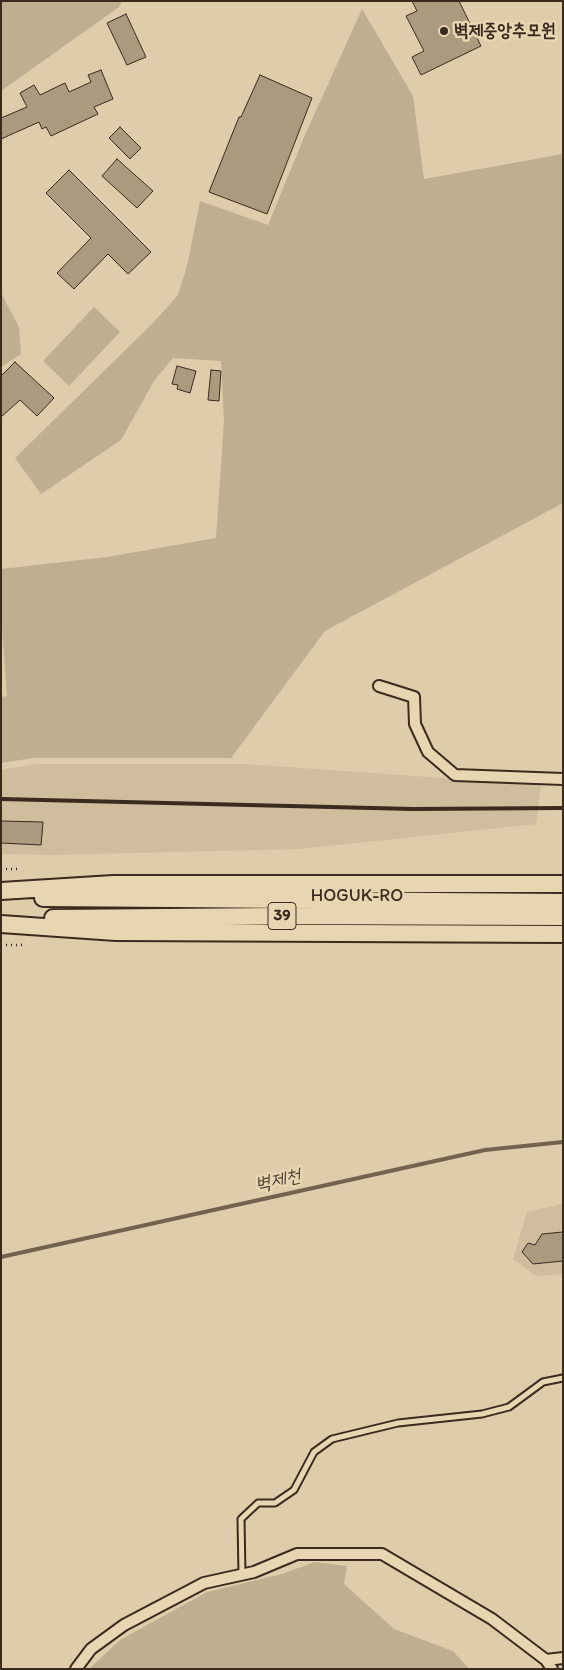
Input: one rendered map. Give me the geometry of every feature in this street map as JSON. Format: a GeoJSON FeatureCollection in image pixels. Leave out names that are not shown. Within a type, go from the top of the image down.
{"type":"FeatureCollection","features":[{"type":"Feature","properties":{"kind":"main road"},"geometry":{"type":"LineString","coordinates":[[1,891],[113,884],[563,884]]}},
{"type":"Feature","properties":{"kind":"main road","name":"HOGUK-RO"},"geometry":{"type":"LineString","coordinates":[[1,898],[563,902]]}},
{"type":"Feature","properties":{"kind":"main road","name":"HOGUK-RO"},"geometry":{"type":"LineString","coordinates":[[1,919],[280,916],[563,917]]}},
{"type":"Feature","properties":{"kind":"main road"},"geometry":{"type":"LineString","coordinates":[[1,924],[116,932],[563,934]]}},
{"type":"Feature","properties":{"kind":"street"},"geometry":{"type":"LineString","coordinates":[[379,686],[414,697],[415,724],[428,752],[455,775],[563,779]]}},
{"type":"Feature","properties":{"kind":"street"},"geometry":{"type":"LineString","coordinates":[[76,1669],[91,1649],[124,1625],[204,1583],[242,1574],[297,1554],[382,1554],[492,1620],[549,1664],[563,1658]]}},
{"type":"Feature","properties":{"kind":"lane"},"geometry":{"type":"LineString","coordinates":[[242,1574],[241,1519],[258,1503],[275,1503],[294,1490],[314,1452],[332,1439],[398,1423],[482,1414],[500,1410],[509,1407],[543,1382],[563,1378]]}},
{"type":"Feature","properties":{"kind":"path"},"geometry":{"type":"LineString","coordinates":[[1,869],[19,869]]}},
{"type":"Feature","properties":{"kind":"path"},"geometry":{"type":"LineString","coordinates":[[1,945],[22,945]]}},
{"type":"Feature","properties":{"kind":"shaded area"},"geometry":{"type":"Polygon","coordinates":[[[1,1],[122,1],[119,7],[1,91],[1,1]]]}},
{"type":"Feature","properties":{"kind":"shaded area"},"geometry":{"type":"Polygon","coordinates":[[[362,9],[413,96],[424,179],[563,154],[563,503],[325,631],[231,758],[33,758],[1,763],[1,697],[7,696],[1,615],[1,569],[107,557],[216,538],[224,421],[221,361],[173,358],[154,381],[121,440],[41,494],[15,458],[151,325],[178,295],[187,266],[200,201],[268,225],[305,135],[362,9]]]}},
{"type":"Feature","properties":{"kind":"shaded area"},"geometry":{"type":"Polygon","coordinates":[[[1,293],[19,327],[21,354],[1,367],[1,293]]]}},
{"type":"Feature","properties":{"kind":"shaded area"},"geometry":{"type":"Polygon","coordinates":[[[94,307],[120,332],[69,386],[43,361],[94,307]]]}},
{"type":"Feature","properties":{"kind":"shaded area"},"geometry":{"type":"Polygon","coordinates":[[[36,764],[246,764],[541,785],[536,824],[300,849],[51,855],[1,854],[1,770],[36,764]]]}},
{"type":"Feature","properties":{"kind":"shaded area"},"geometry":{"type":"Polygon","coordinates":[[[563,1204],[563,1274],[536,1276],[513,1259],[527,1212],[563,1204]]]}},
{"type":"Feature","properties":{"kind":"shaded area"},"geometry":{"type":"Polygon","coordinates":[[[315,1562],[347,1566],[344,1584],[394,1629],[453,1651],[469,1669],[89,1669],[120,1640],[207,1592],[282,1574],[315,1562]]]}},
{"type":"Feature","properties":{"kind":"building","name":"벽제중앙추모원"},"geometry":{"type":"Polygon","coordinates":[[[412,1],[459,1],[481,46],[421,75],[412,57],[424,51],[406,16],[417,11],[412,1]]]}},
{"type":"Feature","properties":{"kind":"building"},"geometry":{"type":"Polygon","coordinates":[[[126,14],[146,57],[127,65],[107,23],[126,14]]]}},
{"type":"Feature","properties":{"kind":"building"},"geometry":{"type":"Polygon","coordinates":[[[101,70],[113,99],[94,107],[98,114],[51,136],[46,127],[42,129],[39,122],[1,139],[1,118],[27,107],[20,93],[34,85],[40,95],[65,83],[69,92],[91,82],[88,75],[101,70]]]}},
{"type":"Feature","properties":{"kind":"building"},"geometry":{"type":"Polygon","coordinates":[[[260,75],[312,98],[267,214],[209,192],[239,117],[241,117],[260,75]]]}},
{"type":"Feature","properties":{"kind":"building"},"geometry":{"type":"Polygon","coordinates":[[[120,127],[141,148],[130,159],[109,138],[120,127]]]}},
{"type":"Feature","properties":{"kind":"building"},"geometry":{"type":"Polygon","coordinates":[[[117,159],[153,191],[137,208],[102,176],[117,159]]]}},
{"type":"Feature","properties":{"kind":"building"},"geometry":{"type":"Polygon","coordinates":[[[69,170],[151,252],[128,274],[108,254],[74,289],[57,273],[91,238],[46,193],[69,170]]]}},
{"type":"Feature","properties":{"kind":"building"},"geometry":{"type":"Polygon","coordinates":[[[15,362],[54,398],[37,416],[20,400],[1,417],[1,376],[15,362]]]}},
{"type":"Feature","properties":{"kind":"building"},"geometry":{"type":"Polygon","coordinates":[[[177,366],[196,371],[190,393],[177,389],[178,385],[172,384],[177,366]]]}},
{"type":"Feature","properties":{"kind":"building"},"geometry":{"type":"Polygon","coordinates":[[[211,370],[221,371],[219,401],[208,400],[211,370]]]}},
{"type":"Feature","properties":{"kind":"building"},"geometry":{"type":"Polygon","coordinates":[[[1,821],[43,822],[41,845],[1,843],[1,821]]]}},
{"type":"Feature","properties":{"kind":"building"},"geometry":{"type":"Polygon","coordinates":[[[563,1232],[563,1261],[533,1264],[522,1252],[528,1243],[535,1245],[542,1234],[563,1232]]]}},
{"type":"Feature","properties":{"kind":"waterway","name":"벽제천"},"geometry":{"type":"LineString","coordinates":[[1,1257],[485,1150],[563,1142]]}},
{"type":"Feature","properties":{"kind":"railway"},"geometry":{"type":"LineString","coordinates":[[1,799],[413,809],[563,808]]}},
{"type":"Feature","properties":{"kind":"place","name":"벽제중앙추모원"},"geometry":{"type":"Point","coordinates":[444,31]}}]}
